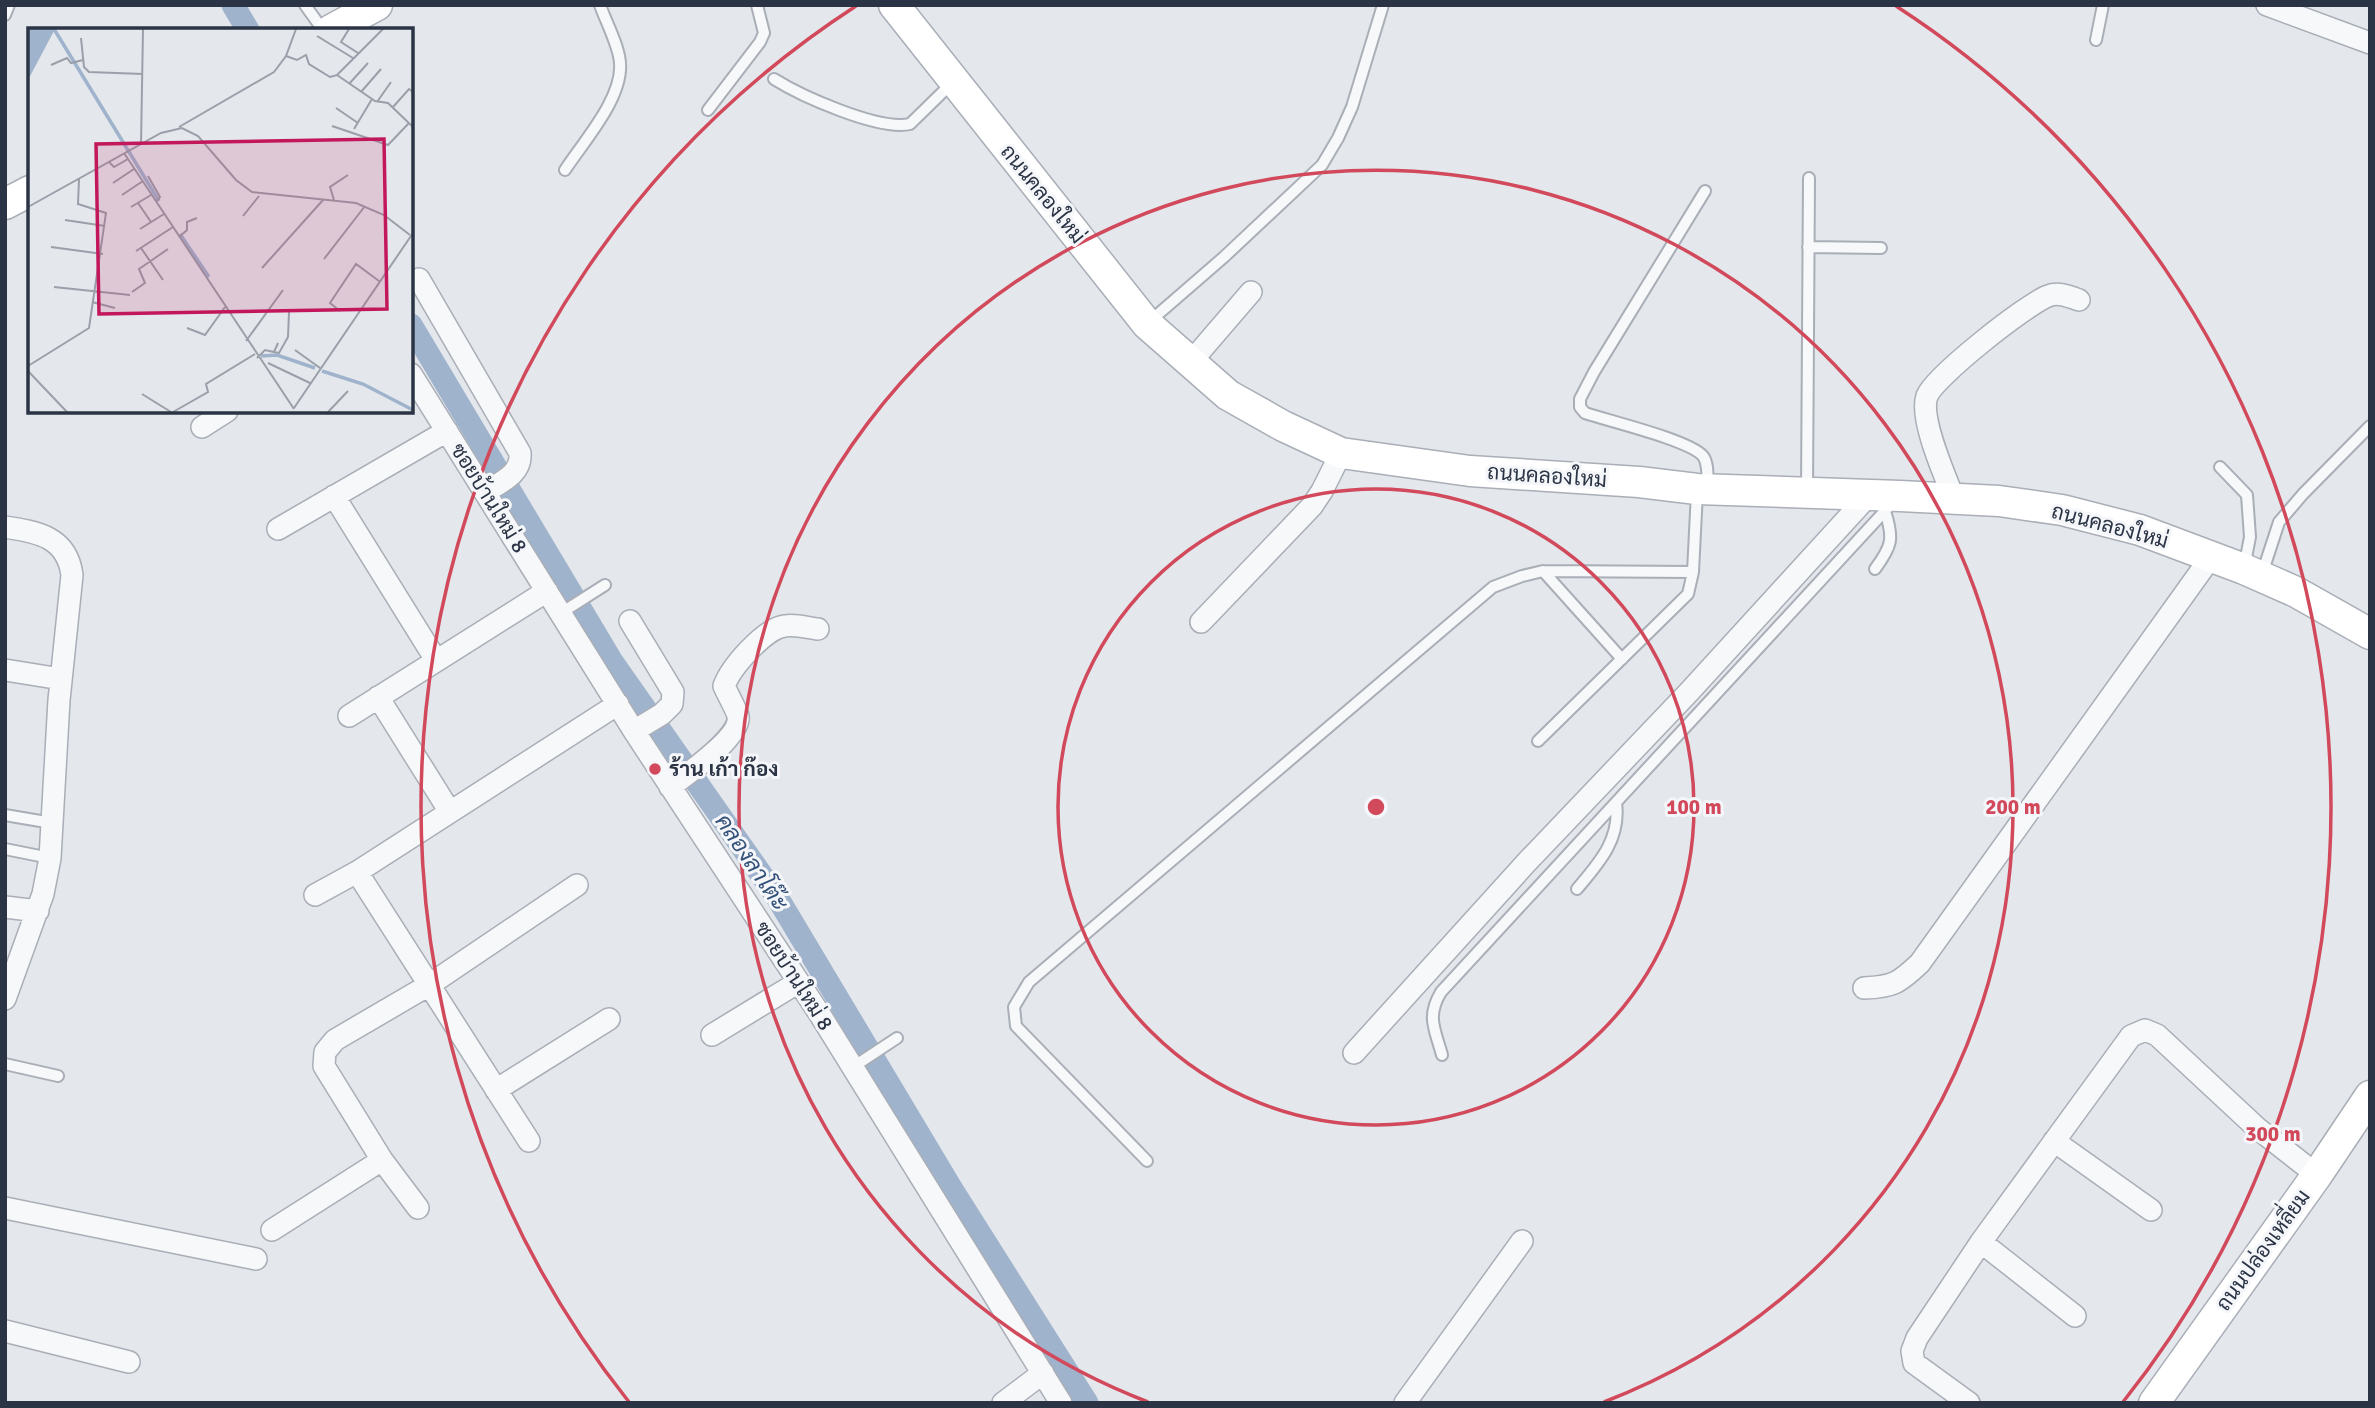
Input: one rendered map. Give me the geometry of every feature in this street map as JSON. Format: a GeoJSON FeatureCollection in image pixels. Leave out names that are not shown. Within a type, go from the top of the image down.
{"type":"FeatureCollection","features":[{"type":"Feature","properties":{"kind":"street","name":"ถนนคลองใหม่"},"geometry":{"type":"LineString","coordinates":[[894,5],[1147,324],[1228,395],[1283,426],[1341,453],[1470,471],[1703,489],[1807,493],[1884,501],[1999,501],[2062,510],[2140,530],[2253,573],[2297,592],[2370,634]]}},
{"type":"Feature","properties":{"kind":"street"},"geometry":{"type":"LineString","coordinates":[[2267,5],[2370,43]]}},
{"type":"Feature","properties":{"kind":"street"},"geometry":{"type":"LineString","coordinates":[[335,28],[367,11]]}},
{"type":"Feature","properties":{"kind":"street"},"geometry":{"type":"LineString","coordinates":[[5,204],[28,192]]}},
{"type":"Feature","properties":{"kind":"street"},"geometry":{"type":"LineString","coordinates":[[419,279],[520,453],[521,463],[500,483]]}},
{"type":"Feature","properties":{"kind":"street"},"geometry":{"type":"LineString","coordinates":[[1190,363],[1251,292]]}},
{"type":"Feature","properties":{"kind":"street"},"geometry":{"type":"LineString","coordinates":[[1954,499],[1928,428],[1927,396],[1960,362],[2036,303],[2049,295],[2064,295],[2079,300]]}},
{"type":"Feature","properties":{"kind":"street","name":"ซอยบ้านใหม่ 8"},"geometry":{"type":"LineString","coordinates":[[413,377],[447,431],[500,483],[547,591],[566,609],[618,704],[647,723],[684,777],[797,983],[858,1063],[1061,1403]]}},
{"type":"Feature","properties":{"kind":"street"},"geometry":{"type":"LineString","coordinates":[[202,427],[224,413]]}},
{"type":"Feature","properties":{"kind":"street"},"geometry":{"type":"LineString","coordinates":[[278,529],[447,431]]}},
{"type":"Feature","properties":{"kind":"street"},"geometry":{"type":"LineString","coordinates":[[1201,622],[1312,506],[1341,453]]}},
{"type":"Feature","properties":{"kind":"street"},"geometry":{"type":"LineString","coordinates":[[334,496],[436,660]]}},
{"type":"Feature","properties":{"kind":"street"},"geometry":{"type":"LineString","coordinates":[[1354,1053],[1526,863],[1689,692],[1884,501]]}},
{"type":"Feature","properties":{"kind":"street"},"geometry":{"type":"LineString","coordinates":[[5,527],[47,537],[65,550],[72,575],[61,679],[50,858],[38,911],[7,987]]}},
{"type":"Feature","properties":{"kind":"street"},"geometry":{"type":"LineString","coordinates":[[1864,988],[1888,987],[1902,981],[1920,963],[2211,557]]}},
{"type":"Feature","properties":{"kind":"street"},"geometry":{"type":"LineString","coordinates":[[349,716],[547,591]]}},
{"type":"Feature","properties":{"kind":"street"},"geometry":{"type":"LineString","coordinates":[[631,621],[673,692],[672,704],[647,723]]}},
{"type":"Feature","properties":{"kind":"street"},"geometry":{"type":"LineString","coordinates":[[684,777],[735,731],[738,716],[724,686],[737,664],[773,629],[787,625],[818,629]]}},
{"type":"Feature","properties":{"kind":"street"},"geometry":{"type":"LineString","coordinates":[[5,670],[61,679]]}},
{"type":"Feature","properties":{"kind":"street"},"geometry":{"type":"LineString","coordinates":[[378,697],[450,812]]}},
{"type":"Feature","properties":{"kind":"street"},"geometry":{"type":"LineString","coordinates":[[315,895],[357,872],[618,704]]}},
{"type":"Feature","properties":{"kind":"street"},"geometry":{"type":"LineString","coordinates":[[357,872],[529,1142]]}},
{"type":"Feature","properties":{"kind":"street"},"geometry":{"type":"LineString","coordinates":[[418,1208],[382,1160],[324,1066],[325,1052],[335,1040],[429,985],[577,885]]}},
{"type":"Feature","properties":{"kind":"street"},"geometry":{"type":"LineString","coordinates":[[5,907],[38,911]]}},
{"type":"Feature","properties":{"kind":"street"},"geometry":{"type":"LineString","coordinates":[[712,1035],[797,983]]}},
{"type":"Feature","properties":{"kind":"street"},"geometry":{"type":"LineString","coordinates":[[495,1090],[609,1019]]}},
{"type":"Feature","properties":{"kind":"street"},"geometry":{"type":"LineString","coordinates":[[1969,1403],[1914,1363],[1912,1351],[1917,1338],[1981,1241],[2131,1036],[2145,1030],[2157,1035],[2257,1128],[2317,1175]]}},
{"type":"Feature","properties":{"kind":"street","name":"ถนนปล่องเหลี่ยม"},"geometry":{"type":"LineString","coordinates":[[2154,1403],[2370,1097]]}},
{"type":"Feature","properties":{"kind":"street"},"geometry":{"type":"LineString","coordinates":[[2054,1141],[2151,1210]]}},
{"type":"Feature","properties":{"kind":"street"},"geometry":{"type":"LineString","coordinates":[[272,1230],[382,1160]]}},
{"type":"Feature","properties":{"kind":"street"},"geometry":{"type":"LineString","coordinates":[[5,1208],[256,1259]]}},
{"type":"Feature","properties":{"kind":"street"},"geometry":{"type":"LineString","coordinates":[[1405,1403],[1522,1241]]}},
{"type":"Feature","properties":{"kind":"street"},"geometry":{"type":"LineString","coordinates":[[1981,1241],[2075,1316]]}},
{"type":"Feature","properties":{"kind":"street"},"geometry":{"type":"LineString","coordinates":[[5,1331],[129,1362]]}},
{"type":"Feature","properties":{"kind":"street"},"geometry":{"type":"LineString","coordinates":[[1003,1403],[1043,1373]]}},
{"type":"Feature","properties":{"kind":"lane"},"geometry":{"type":"LineString","coordinates":[[5,15],[9,5]]}},
{"type":"Feature","properties":{"kind":"lane"},"geometry":{"type":"LineString","coordinates":[[304,5],[321,28]]}},
{"type":"Feature","properties":{"kind":"lane"},"geometry":{"type":"LineString","coordinates":[[565,170],[614,96],[620,81],[620,61],[600,5]]}},
{"type":"Feature","properties":{"kind":"lane"},"geometry":{"type":"LineString","coordinates":[[708,110],[761,41],[764,33],[757,5]]}},
{"type":"Feature","properties":{"kind":"lane"},"geometry":{"type":"LineString","coordinates":[[1147,324],[1234,248],[1322,165],[1352,107],[1383,5]]}},
{"type":"Feature","properties":{"kind":"lane"},"geometry":{"type":"LineString","coordinates":[[2096,40],[2103,5]]}},
{"type":"Feature","properties":{"kind":"lane"},"geometry":{"type":"LineString","coordinates":[[774,79],[821,103],[869,119],[902,126],[910,124],[954,82]]}},
{"type":"Feature","properties":{"kind":"lane"},"geometry":{"type":"LineString","coordinates":[[1807,493],[1809,178]]}},
{"type":"Feature","properties":{"kind":"lane"},"geometry":{"type":"LineString","coordinates":[[1538,741],[1688,594],[1706,461],[1702,454],[1681,443],[1585,413],[1580,407],[1580,399],[1705,191]]}},
{"type":"Feature","properties":{"kind":"lane"},"geometry":{"type":"LineString","coordinates":[[1808,247],[1881,248]]}},
{"type":"Feature","properties":{"kind":"lane"},"geometry":{"type":"LineString","coordinates":[[2253,573],[2279,522],[2370,426]]}},
{"type":"Feature","properties":{"kind":"lane"},"geometry":{"type":"LineString","coordinates":[[2220,467],[2247,495],[2253,573]]}},
{"type":"Feature","properties":{"kind":"lane"},"geometry":{"type":"LineString","coordinates":[[1875,569],[1891,541],[1884,501]]}},
{"type":"Feature","properties":{"kind":"lane"},"geometry":{"type":"LineString","coordinates":[[1442,1055],[1432,1018],[1433,1006],[1441,992],[1616,803],[1884,501]]}},
{"type":"Feature","properties":{"kind":"lane"},"geometry":{"type":"LineString","coordinates":[[1147,1161],[1016,1026],[1014,1006],[1029,982],[1493,587],[1543,571],[1693,572]]}},
{"type":"Feature","properties":{"kind":"lane"},"geometry":{"type":"LineString","coordinates":[[1543,571],[1622,659]]}},
{"type":"Feature","properties":{"kind":"lane"},"geometry":{"type":"LineString","coordinates":[[566,609],[605,585]]}},
{"type":"Feature","properties":{"kind":"lane"},"geometry":{"type":"LineString","coordinates":[[1577,890],[1602,859],[1612,841],[1618,818],[1616,803]]}},
{"type":"Feature","properties":{"kind":"lane"},"geometry":{"type":"LineString","coordinates":[[5,815],[52,823]]}},
{"type":"Feature","properties":{"kind":"lane"},"geometry":{"type":"LineString","coordinates":[[5,849],[50,858]]}},
{"type":"Feature","properties":{"kind":"lane"},"geometry":{"type":"LineString","coordinates":[[858,1063],[897,1038]]}},
{"type":"Feature","properties":{"kind":"lane"},"geometry":{"type":"LineString","coordinates":[[5,1064],[58,1076]]}},
{"type":"Feature","properties":{"kind":"waterway","name":"คลองลาโต๊ะ"},"geometry":{"type":"LineString","coordinates":[[233,5],[247,28]]}},
{"type":"Feature","properties":{"kind":"waterway","name":"คลองลาโต๊ะ"},"geometry":{"type":"LineString","coordinates":[[413,328],[611,660],[777,897],[951,1188],[1087,1403]]}},
{"type":"Feature","properties":{"kind":"place","name":"ร้าน เก้า ก๊อง"},"geometry":{"type":"Point","coordinates":[655,769]}}]}
